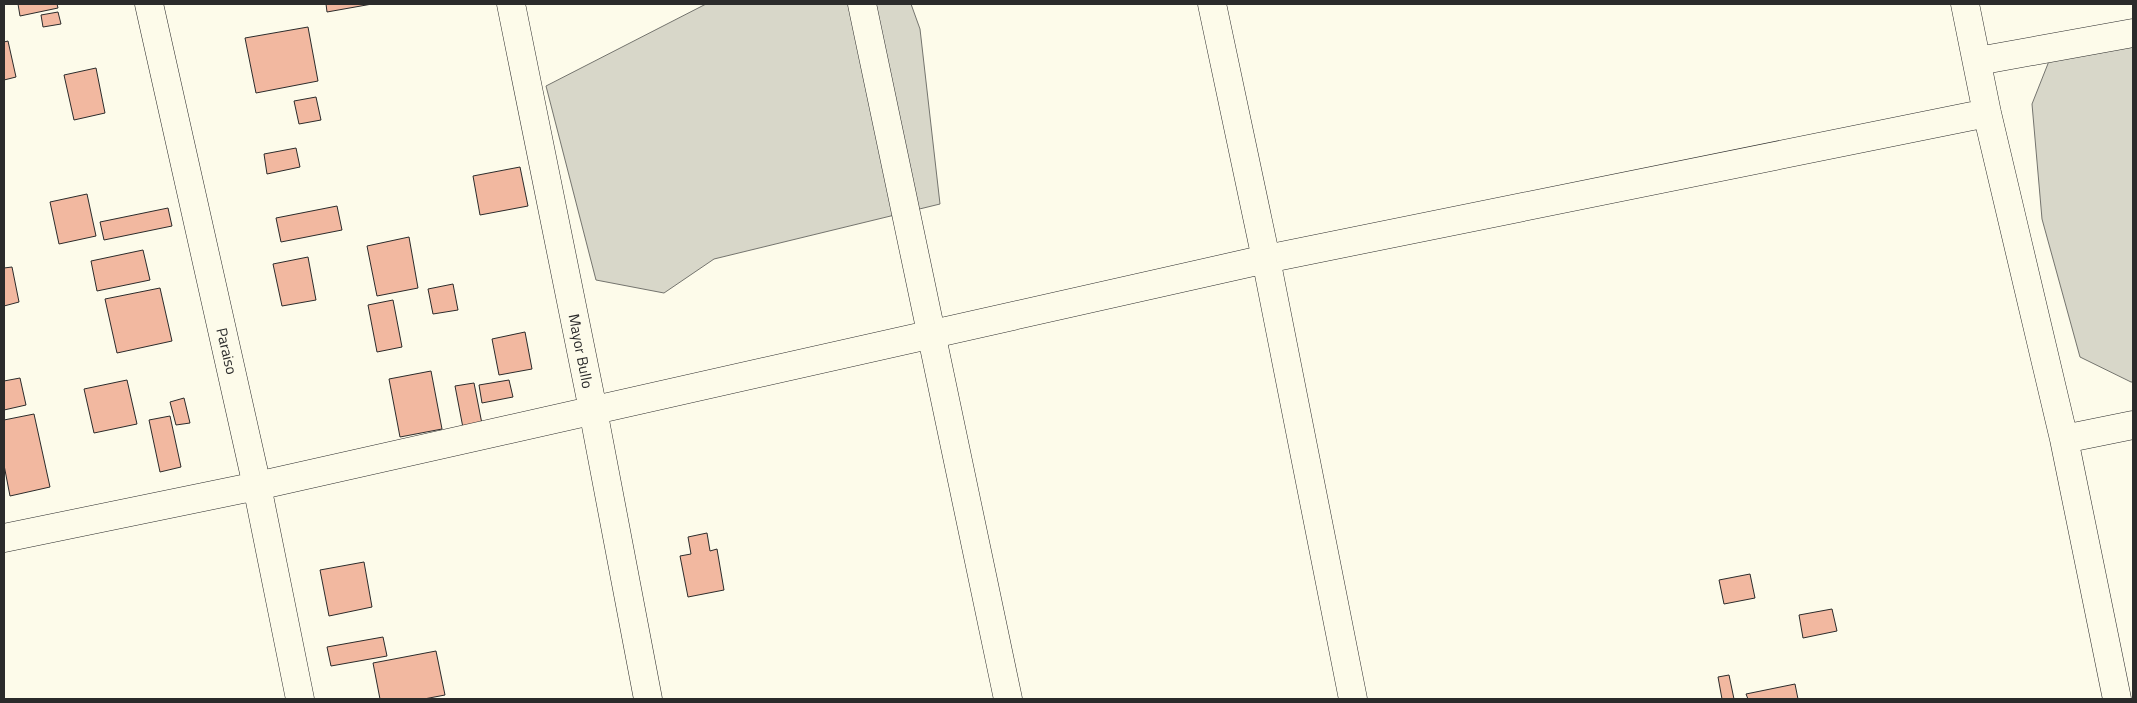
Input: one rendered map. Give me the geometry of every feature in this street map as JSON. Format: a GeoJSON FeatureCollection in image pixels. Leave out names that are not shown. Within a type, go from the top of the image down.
{"type":"FeatureCollection","features":[{"type":"Feature","properties":{"kind":"street","name":"Paraiso"},"geometry":{"type":"LineString","coordinates":[[149,4],[257,486],[300,699]]}},
{"type":"Feature","properties":{"kind":"street","name":"Mayor Bullo"},"geometry":{"type":"LineString","coordinates":[[511,4],[593,410],[648,699]]}},
{"type":"Feature","properties":{"kind":"street"},"geometry":{"type":"LineString","coordinates":[[862,4],[1008,699]]}},
{"type":"Feature","properties":{"kind":"street"},"geometry":{"type":"LineString","coordinates":[[1212,4],[1266,259],[1353,699]]}},
{"type":"Feature","properties":{"kind":"street"},"geometry":{"type":"LineString","coordinates":[[1965,4],[1987,113],[2064,439],[2117,699]]}},
{"type":"Feature","properties":{"kind":"street"},"geometry":{"type":"LineString","coordinates":[[1978,61],[2133,33]]}},
{"type":"Feature","properties":{"kind":"street"},"geometry":{"type":"LineString","coordinates":[[4,538],[257,486],[1266,259],[1987,113]]}},
{"type":"Feature","properties":{"kind":"street"},"geometry":{"type":"LineString","coordinates":[[2064,439],[2133,424]]}},
{"type":"Feature","properties":{"kind":"shaded area"},"geometry":{"type":"Polygon","coordinates":[[[706,4],[911,4],[920,29],[940,204],[714,259],[664,293],[596,280],[546,86],[706,4]]]}},
{"type":"Feature","properties":{"kind":"shaded area"},"geometry":{"type":"Polygon","coordinates":[[[2097,47],[2133,47],[2133,382],[2080,357],[2042,219],[2032,104],[2053,51],[2097,47]]]}},
{"type":"Feature","properties":{"kind":"building"},"geometry":{"type":"Polygon","coordinates":[[[18,4],[57,4],[58,8],[20,16],[18,4]]]}},
{"type":"Feature","properties":{"kind":"building"},"geometry":{"type":"Polygon","coordinates":[[[326,4],[372,4],[327,12],[326,4]]]}},
{"type":"Feature","properties":{"kind":"building"},"geometry":{"type":"Polygon","coordinates":[[[58,12],[61,24],[43,27],[41,15],[58,12]]]}},
{"type":"Feature","properties":{"kind":"building"},"geometry":{"type":"Polygon","coordinates":[[[308,27],[318,81],[256,93],[245,38],[308,27]]]}},
{"type":"Feature","properties":{"kind":"building"},"geometry":{"type":"Polygon","coordinates":[[[8,41],[16,77],[4,80],[4,42],[8,41]]]}},
{"type":"Feature","properties":{"kind":"building"},"geometry":{"type":"Polygon","coordinates":[[[96,68],[105,113],[74,120],[64,75],[96,68]]]}},
{"type":"Feature","properties":{"kind":"building"},"geometry":{"type":"Polygon","coordinates":[[[316,97],[321,120],[299,124],[294,101],[316,97]]]}},
{"type":"Feature","properties":{"kind":"building"},"geometry":{"type":"Polygon","coordinates":[[[296,148],[300,167],[267,174],[264,154],[296,148]]]}},
{"type":"Feature","properties":{"kind":"building"},"geometry":{"type":"Polygon","coordinates":[[[520,167],[528,206],[480,215],[473,176],[520,167]]]}},
{"type":"Feature","properties":{"kind":"building"},"geometry":{"type":"Polygon","coordinates":[[[87,194],[96,236],[59,244],[50,202],[87,194]]]}},
{"type":"Feature","properties":{"kind":"building"},"geometry":{"type":"Polygon","coordinates":[[[337,206],[342,230],[281,242],[276,218],[337,206]]]}},
{"type":"Feature","properties":{"kind":"building"},"geometry":{"type":"Polygon","coordinates":[[[168,208],[172,226],[104,240],[100,222],[168,208]]]}},
{"type":"Feature","properties":{"kind":"building"},"geometry":{"type":"Polygon","coordinates":[[[409,237],[418,288],[377,296],[367,246],[409,237]]]}},
{"type":"Feature","properties":{"kind":"building"},"geometry":{"type":"Polygon","coordinates":[[[143,250],[150,280],[97,291],[91,261],[143,250]]]}},
{"type":"Feature","properties":{"kind":"building"},"geometry":{"type":"Polygon","coordinates":[[[308,257],[316,300],[282,306],[273,264],[308,257]]]}},
{"type":"Feature","properties":{"kind":"building"},"geometry":{"type":"Polygon","coordinates":[[[12,267],[19,302],[4,306],[4,268],[12,267]]]}},
{"type":"Feature","properties":{"kind":"building"},"geometry":{"type":"Polygon","coordinates":[[[453,284],[458,310],[433,314],[428,289],[453,284]]]}},
{"type":"Feature","properties":{"kind":"building"},"geometry":{"type":"Polygon","coordinates":[[[160,288],[172,341],[117,353],[105,299],[160,288]]]}},
{"type":"Feature","properties":{"kind":"building"},"geometry":{"type":"Polygon","coordinates":[[[393,300],[402,347],[377,352],[368,305],[393,300]]]}},
{"type":"Feature","properties":{"kind":"building"},"geometry":{"type":"Polygon","coordinates":[[[525,332],[532,369],[499,375],[492,339],[525,332]]]}},
{"type":"Feature","properties":{"kind":"building"},"geometry":{"type":"Polygon","coordinates":[[[431,371],[442,429],[400,437],[389,379],[431,371]]]}},
{"type":"Feature","properties":{"kind":"building"},"geometry":{"type":"Polygon","coordinates":[[[20,378],[26,405],[4,410],[4,381],[20,378]]]}},
{"type":"Feature","properties":{"kind":"building"},"geometry":{"type":"Polygon","coordinates":[[[127,380],[137,424],[94,433],[84,389],[127,380]]]}},
{"type":"Feature","properties":{"kind":"building"},"geometry":{"type":"Polygon","coordinates":[[[509,380],[513,397],[482,403],[479,385],[509,380]]]}},
{"type":"Feature","properties":{"kind":"building"},"geometry":{"type":"Polygon","coordinates":[[[474,383],[483,429],[464,433],[455,386],[474,383]]]}},
{"type":"Feature","properties":{"kind":"building"},"geometry":{"type":"Polygon","coordinates":[[[184,398],[190,423],[176,425],[170,402],[184,398]]]}},
{"type":"Feature","properties":{"kind":"building"},"geometry":{"type":"Polygon","coordinates":[[[34,414],[50,487],[10,496],[4,465],[4,420],[34,414]]]}},
{"type":"Feature","properties":{"kind":"building"},"geometry":{"type":"Polygon","coordinates":[[[170,416],[181,467],[160,472],[149,420],[170,416]]]}},
{"type":"Feature","properties":{"kind":"building"},"geometry":{"type":"Polygon","coordinates":[[[707,533],[710,551],[717,549],[724,590],[688,597],[680,556],[691,554],[688,537],[707,533]]]}},
{"type":"Feature","properties":{"kind":"building"},"geometry":{"type":"Polygon","coordinates":[[[364,562],[372,607],[329,616],[320,570],[364,562]]]}},
{"type":"Feature","properties":{"kind":"building"},"geometry":{"type":"Polygon","coordinates":[[[1750,574],[1755,598],[1724,604],[1719,580],[1750,574]]]}},
{"type":"Feature","properties":{"kind":"building"},"geometry":{"type":"Polygon","coordinates":[[[1832,609],[1837,631],[1803,638],[1799,615],[1832,609]]]}},
{"type":"Feature","properties":{"kind":"building"},"geometry":{"type":"Polygon","coordinates":[[[383,637],[387,656],[331,666],[327,647],[383,637]]]}},
{"type":"Feature","properties":{"kind":"building"},"geometry":{"type":"Polygon","coordinates":[[[436,651],[445,695],[424,699],[380,699],[373,663],[436,651]]]}},
{"type":"Feature","properties":{"kind":"building"},"geometry":{"type":"Polygon","coordinates":[[[1729,675],[1734,699],[1722,699],[1718,677],[1729,675]]]}},
{"type":"Feature","properties":{"kind":"building"},"geometry":{"type":"Polygon","coordinates":[[[1795,684],[1798,699],[1748,699],[1746,694],[1795,684]]]}}]}
